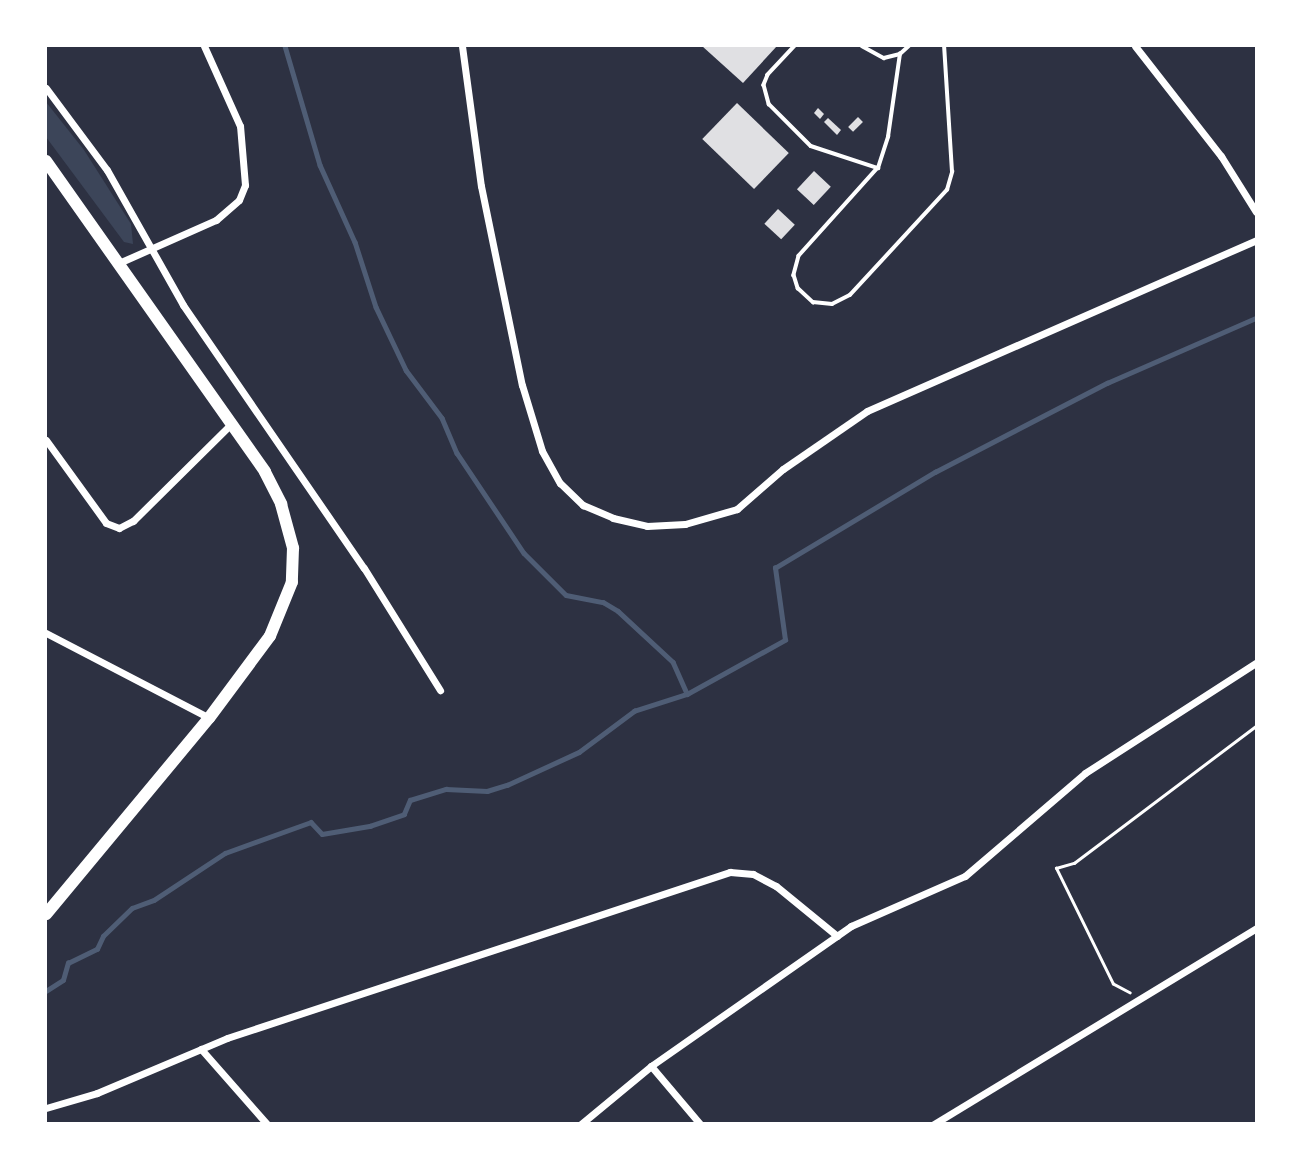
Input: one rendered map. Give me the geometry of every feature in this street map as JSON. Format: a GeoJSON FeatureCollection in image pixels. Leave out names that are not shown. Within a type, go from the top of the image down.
{"type":"FeatureCollection","features":[{"type":"Feature","properties":{"kind":"main road"},"geometry":{"type":"LineString","coordinates":[[46,161],[121,262],[232,422],[281,505],[293,548],[292,582],[270,636],[209,718],[46,914]]}},
{"type":"Feature","properties":{"kind":"street"},"geometry":{"type":"LineString","coordinates":[[121,262],[149,246],[216,219],[239,200],[246,185],[240,126],[204,46]]}},
{"type":"Feature","properties":{"kind":"street"},"geometry":{"type":"LineString","coordinates":[[461,46],[481,186],[522,385],[542,451],[560,483],[583,505],[613,518],[647,526],[685,524],[737,509],[783,469],[867,411],[1256,240]]}},
{"type":"Feature","properties":{"kind":"street"},"geometry":{"type":"LineString","coordinates":[[1135,46],[1221,156],[1256,212]]}},
{"type":"Feature","properties":{"kind":"street"},"geometry":{"type":"LineString","coordinates":[[46,88],[107,170],[183,304],[364,568],[440,690]]}},
{"type":"Feature","properties":{"kind":"street"},"geometry":{"type":"LineString","coordinates":[[46,439],[106,523],[119,527],[133,521],[232,422]]}},
{"type":"Feature","properties":{"kind":"street"},"geometry":{"type":"LineString","coordinates":[[46,633],[209,718]]}},
{"type":"Feature","properties":{"kind":"street"},"geometry":{"type":"LineString","coordinates":[[581,1124],[651,1066],[867,916],[965,876],[1085,773],[1256,663]]}},
{"type":"Feature","properties":{"kind":"street"},"geometry":{"type":"LineString","coordinates":[[46,1108],[97,1093],[201,1049],[730,872],[753,874],[776,886],[837,936]]}},
{"type":"Feature","properties":{"kind":"street"},"geometry":{"type":"LineString","coordinates":[[934,1124],[1256,928]]}},
{"type":"Feature","properties":{"kind":"street"},"geometry":{"type":"LineString","coordinates":[[201,1049],[267,1124]]}},
{"type":"Feature","properties":{"kind":"street"},"geometry":{"type":"LineString","coordinates":[[651,1066],[700,1124]]}},
{"type":"Feature","properties":{"kind":"lane"},"geometry":{"type":"LineString","coordinates":[[796,46],[768,75],[764,85],[769,104],[811,146],[878,168]]}},
{"type":"Feature","properties":{"kind":"lane"},"geometry":{"type":"LineString","coordinates":[[862,46],[876,56],[901,54]]}},
{"type":"Feature","properties":{"kind":"lane"},"geometry":{"type":"LineString","coordinates":[[909,46],[901,54],[888,137],[878,168],[799,256],[794,275],[798,288],[813,302],[832,304],[850,295],[947,190],[952,172],[944,46]]}},
{"type":"Feature","properties":{"kind":"path"},"geometry":{"type":"LineString","coordinates":[[1139,997],[1113,984],[1056,868],[1074,863],[1256,726]]}},
{"type":"Feature","properties":{"kind":"shaded area"},"geometry":{"type":"Polygon","coordinates":[[[46,102],[84,150],[131,224],[133,244],[124,242],[46,137],[46,102]]]}},
{"type":"Feature","properties":{"kind":"building"},"geometry":{"type":"Polygon","coordinates":[[[702,46],[777,46],[743,83],[702,46]]]}},
{"type":"Feature","properties":{"kind":"building"},"geometry":{"type":"Polygon","coordinates":[[[737,103],[789,153],[754,189],[702,139],[737,103]]]}},
{"type":"Feature","properties":{"kind":"building"},"geometry":{"type":"Polygon","coordinates":[[[818,108],[824,114],[820,119],[814,113],[818,108]]]}},
{"type":"Feature","properties":{"kind":"building"},"geometry":{"type":"Polygon","coordinates":[[[858,117],[863,122],[853,132],[848,127],[858,117]]]}},
{"type":"Feature","properties":{"kind":"building"},"geometry":{"type":"Polygon","coordinates":[[[828,118],[841,130],[837,135],[824,122],[828,118]]]}},
{"type":"Feature","properties":{"kind":"building"},"geometry":{"type":"Polygon","coordinates":[[[814,171],[831,187],[814,205],[797,189],[814,171]]]}},
{"type":"Feature","properties":{"kind":"building"},"geometry":{"type":"Polygon","coordinates":[[[778,209],[795,225],[781,239],[764,224],[778,209]]]}},
{"type":"Feature","properties":{"kind":"waterway"},"geometry":{"type":"LineString","coordinates":[[285,46],[320,165],[355,242],[376,307],[406,370],[442,418],[457,453],[524,553],[566,595],[603,602],[618,611],[673,662],[687,694]]}},
{"type":"Feature","properties":{"kind":"waterway"},"geometry":{"type":"LineString","coordinates":[[46,991],[63,980],[68,963],[97,949],[103,936],[132,908],[154,900],[225,853],[311,822],[322,834],[370,826],[404,814],[410,800],[446,789],[487,791],[507,785],[579,752],[634,711],[687,694],[785,640],[775,568],[935,472],[1107,383],[1256,318]]}}]}
